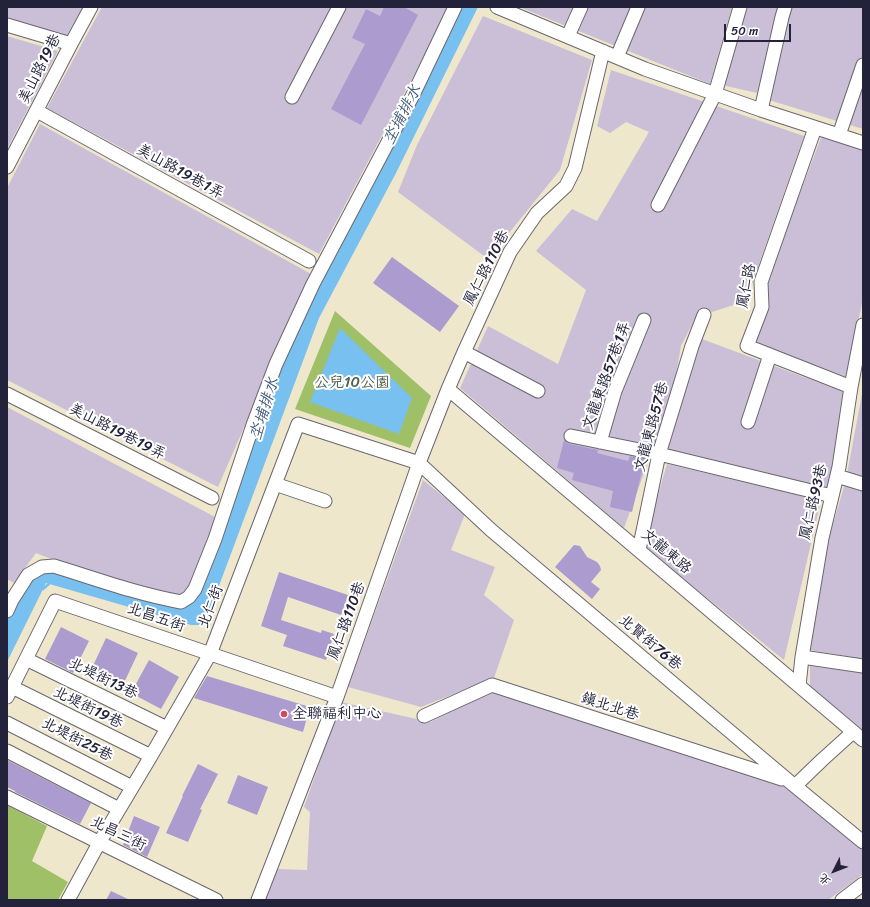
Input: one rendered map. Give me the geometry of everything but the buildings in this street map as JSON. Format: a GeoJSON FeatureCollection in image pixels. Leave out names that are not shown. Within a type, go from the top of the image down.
{"type":"FeatureCollection","features":[{"type":"Feature","properties":{"kind":"street","name":"美山路19巷"},"geometry":{"type":"LineString","coordinates":[[7,167],[91,7]]}},
{"type":"Feature","properties":{"kind":"street"},"geometry":{"type":"LineString","coordinates":[[292,98],[339,7]]}},
{"type":"Feature","properties":{"kind":"street"},"geometry":{"type":"LineString","coordinates":[[7,611],[12,600],[28,575],[42,567],[54,566],[139,592],[181,602],[189,597],[195,589],[215,539],[253,425],[276,364],[313,284],[414,93],[455,7]]}},
{"type":"Feature","properties":{"kind":"street"},"geometry":{"type":"LineString","coordinates":[[497,7],[521,12],[568,36],[645,69],[761,110],[863,143]]}},
{"type":"Feature","properties":{"kind":"street"},"geometry":{"type":"LineString","coordinates":[[568,36],[581,7]]}},
{"type":"Feature","properties":{"kind":"street"},"geometry":{"type":"LineString","coordinates":[[617,57],[638,7]]}},
{"type":"Feature","properties":{"kind":"street"},"geometry":{"type":"LineString","coordinates":[[658,206],[715,94],[740,7]]}},
{"type":"Feature","properties":{"kind":"street"},"geometry":{"type":"LineString","coordinates":[[761,110],[785,7]]}},
{"type":"Feature","properties":{"kind":"street"},"geometry":{"type":"LineString","coordinates":[[7,25],[71,44]]}},
{"type":"Feature","properties":{"kind":"street","name":"鳳仁路110巷"},"geometry":{"type":"LineString","coordinates":[[258,900],[337,697],[420,463],[448,389],[464,352],[510,252],[537,213],[566,186],[575,168],[602,51]]}},
{"type":"Feature","properties":{"kind":"street"},"geometry":{"type":"LineString","coordinates":[[839,135],[863,65]]}},
{"type":"Feature","properties":{"kind":"street","name":"美山路19巷1弄"},"geometry":{"type":"LineString","coordinates":[[37,112],[309,261]]}},
{"type":"Feature","properties":{"kind":"street","name":"鳳仁路"},"geometry":{"type":"LineString","coordinates":[[815,128],[761,282],[762,307],[747,346],[851,387]]}},
{"type":"Feature","properties":{"kind":"street","name":"文龍東路57巷"},"geometry":{"type":"LineString","coordinates":[[639,550],[659,454],[692,346],[704,315]]}},
{"type":"Feature","properties":{"kind":"street","name":"文龍東路57巷1弄"},"geometry":{"type":"LineString","coordinates":[[600,442],[615,391],[644,320]]}},
{"type":"Feature","properties":{"kind":"street","name":"鳳仁路93巷"},"geometry":{"type":"LineString","coordinates":[[800,686],[802,657],[822,538],[839,467],[851,387],[863,325]]}},
{"type":"Feature","properties":{"kind":"street"},"geometry":{"type":"LineString","coordinates":[[464,352],[538,391]]}},
{"type":"Feature","properties":{"kind":"street"},"geometry":{"type":"LineString","coordinates":[[748,422],[770,355]]}},
{"type":"Feature","properties":{"kind":"street","name":"文龍東路"},"geometry":{"type":"LineString","coordinates":[[448,389],[858,736]]}},
{"type":"Feature","properties":{"kind":"street","name":"美山路19巷19弄"},"geometry":{"type":"LineString","coordinates":[[7,394],[212,498]]}},
{"type":"Feature","properties":{"kind":"street","name":"北仁街"},"geometry":{"type":"LineString","coordinates":[[68,900],[99,842],[210,654],[298,424],[420,463]]}},
{"type":"Feature","properties":{"kind":"street"},"geometry":{"type":"LineString","coordinates":[[570,436],[659,454],[832,496]]}},
{"type":"Feature","properties":{"kind":"street","name":"北賢街76巷"},"geometry":{"type":"LineString","coordinates":[[420,463],[491,530],[863,842]]}},
{"type":"Feature","properties":{"kind":"street"},"geometry":{"type":"LineString","coordinates":[[837,476],[863,484]]}},
{"type":"Feature","properties":{"kind":"street"},"geometry":{"type":"LineString","coordinates":[[275,484],[325,501]]}},
{"type":"Feature","properties":{"kind":"street","name":"北昌五街"},"geometry":{"type":"LineString","coordinates":[[26,659],[55,601],[337,697]]}},
{"type":"Feature","properties":{"kind":"street"},"geometry":{"type":"LineString","coordinates":[[802,657],[863,666]]}},
{"type":"Feature","properties":{"kind":"street"},"geometry":{"type":"LineString","coordinates":[[9,692],[26,659]]}},
{"type":"Feature","properties":{"kind":"street","name":"北堤街13巷"},"geometry":{"type":"LineString","coordinates":[[26,659],[167,728]]}},
{"type":"Feature","properties":{"kind":"street","name":"鎮北北巷"},"geometry":{"type":"LineString","coordinates":[[424,716],[492,685],[792,784]]}},
{"type":"Feature","properties":{"kind":"street","name":"北堤街19巷"},"geometry":{"type":"LineString","coordinates":[[9,692],[151,756]]}},
{"type":"Feature","properties":{"kind":"street","name":"北堤街25巷"},"geometry":{"type":"LineString","coordinates":[[7,723],[132,787]]}},
{"type":"Feature","properties":{"kind":"street"},"geometry":{"type":"LineString","coordinates":[[792,784],[822,760],[858,736]]}},
{"type":"Feature","properties":{"kind":"street"},"geometry":{"type":"LineString","coordinates":[[7,750],[119,809]]}},
{"type":"Feature","properties":{"kind":"street","name":"北昌三街"},"geometry":{"type":"LineString","coordinates":[[7,797],[216,900]]}},
{"type":"Feature","properties":{"kind":"street"},"geometry":{"type":"LineString","coordinates":[[842,900],[863,884]]}},
{"type":"Feature","properties":{"kind":"shaded area"},"geometry":{"type":"Polygon","coordinates":[[[7,7],[83,7],[66,37],[7,20],[7,7]]]}},
{"type":"Feature","properties":{"kind":"shaded area"},"geometry":{"type":"Polygon","coordinates":[[[102,7],[450,7],[319,254],[47,108],[102,7]]]}},
{"type":"Feature","properties":{"kind":"shaded area"},"geometry":{"type":"Polygon","coordinates":[[[519,7],[732,7],[710,84],[519,7]]]}},
{"type":"Feature","properties":{"kind":"shaded area"},"geometry":{"type":"Polygon","coordinates":[[[745,7],[781,7],[757,93],[722,85],[745,7]]]}},
{"type":"Feature","properties":{"kind":"shaded area"},"geometry":{"type":"Polygon","coordinates":[[[791,7],[863,7],[863,129],[769,100],[791,7]]]}},
{"type":"Feature","properties":{"kind":"shaded area"},"geometry":{"type":"Polygon","coordinates":[[[483,16],[592,60],[560,170],[488,259],[398,192],[417,145],[483,16]]]}},
{"type":"Feature","properties":{"kind":"shaded area"},"geometry":{"type":"Polygon","coordinates":[[[7,36],[58,51],[7,149],[7,36]]]}},
{"type":"Feature","properties":{"kind":"shaded area"},"geometry":{"type":"Polygon","coordinates":[[[611,70],[804,136],[746,301],[712,312],[700,309],[681,346],[673,391],[624,528],[460,388],[488,326],[558,364],[586,290],[536,251],[572,209],[597,221],[649,132],[626,122],[610,133],[597,126],[611,70]]]}},
{"type":"Feature","properties":{"kind":"shaded area"},"geometry":{"type":"Polygon","coordinates":[[[40,124],[311,274],[218,487],[7,380],[7,188],[40,124]]]}},
{"type":"Feature","properties":{"kind":"shaded area"},"geometry":{"type":"Polygon","coordinates":[[[822,135],[863,149],[863,298],[847,377],[755,343],[768,293],[765,286],[822,135]]]}},
{"type":"Feature","properties":{"kind":"shaded area"},"geometry":{"type":"Polygon","coordinates":[[[702,339],[844,392],[829,488],[664,450],[702,339]]]}},
{"type":"Feature","properties":{"kind":"shaded area"},"geometry":{"type":"Polygon","coordinates":[[[863,389],[863,480],[847,474],[863,389]]]}},
{"type":"Feature","properties":{"kind":"shaded area"},"geometry":{"type":"Polygon","coordinates":[[[7,407],[217,518],[191,590],[176,604],[149,598],[36,553],[14,583],[7,579],[7,407]]]}},
{"type":"Feature","properties":{"kind":"shaded area"},"geometry":{"type":"Polygon","coordinates":[[[667,464],[821,500],[784,660],[643,546],[667,464]]]}},
{"type":"Feature","properties":{"kind":"shaded area"},"geometry":{"type":"Polygon","coordinates":[[[423,480],[465,514],[451,550],[495,567],[484,595],[514,620],[494,678],[421,707],[348,687],[423,480]]]}},
{"type":"Feature","properties":{"kind":"shaded area"},"geometry":{"type":"Polygon","coordinates":[[[845,483],[863,489],[863,659],[810,650],[827,545],[845,483]]]}},
{"type":"Feature","properties":{"kind":"shaded area"},"geometry":{"type":"Polygon","coordinates":[[[810,666],[863,673],[863,730],[810,686],[810,666]]]}},
{"type":"Feature","properties":{"kind":"shaded area"},"geometry":{"type":"Polygon","coordinates":[[[494,690],[794,790],[863,849],[863,874],[828,900],[263,900],[277,869],[307,870],[310,812],[304,807],[341,702],[430,722],[494,690]]]}},
{"type":"Feature","properties":{"kind":"green space","name":"公兒10公園"},"geometry":{"type":"Polygon","coordinates":[[[335,311],[431,396],[410,448],[295,409],[335,311]]]}},
{"type":"Feature","properties":{"kind":"green space"},"geometry":{"type":"Polygon","coordinates":[[[7,805],[47,826],[32,861],[68,882],[58,900],[7,900],[7,805]]]}},
{"type":"Feature","properties":{"kind":"water"},"geometry":{"type":"Polygon","coordinates":[[[453,7],[478,7],[396,173],[319,318],[207,618],[199,625],[191,625],[46,583],[7,662],[7,621],[38,561],[177,608],[192,595],[228,500],[327,254],[453,7]]]}},
{"type":"Feature","properties":{"kind":"water"},"geometry":{"type":"Polygon","coordinates":[[[340,328],[412,398],[399,434],[310,402],[340,328]]]}},
{"type":"Feature","properties":{"kind":"waterway","name":"坔埔排水"},"geometry":{"type":"LineString","coordinates":[[43,589],[51,582]]}},
{"type":"Feature","properties":{"kind":"place","name":"全聯福利中心"},"geometry":{"type":"Point","coordinates":[284,714]}}]}
